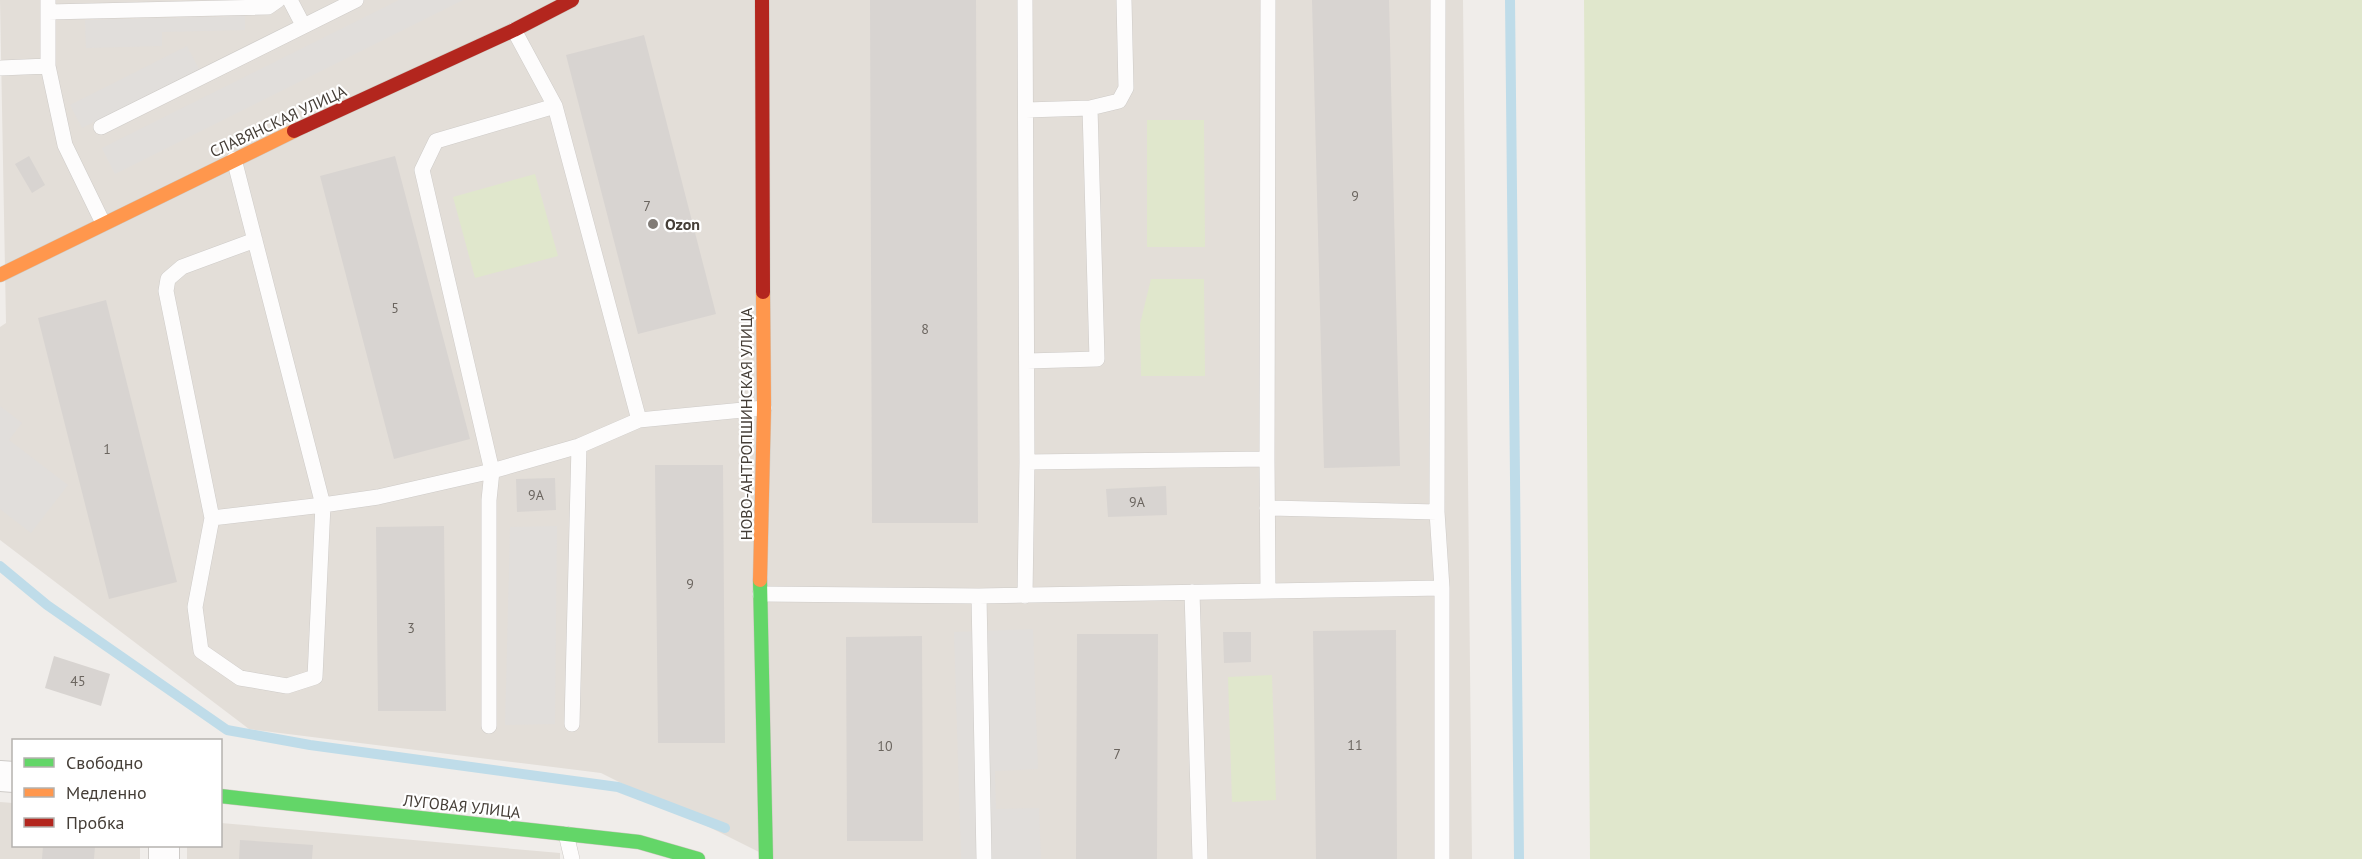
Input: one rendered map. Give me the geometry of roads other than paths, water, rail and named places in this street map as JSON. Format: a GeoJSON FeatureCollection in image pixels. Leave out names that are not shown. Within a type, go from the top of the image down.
{"type":"FeatureCollection","features":[{"type":"Feature","properties":{"kind":"street","name":"СЛАВЯНСКАЯ УЛИЦА"},"geometry":{"type":"LineString","coordinates":[[0,275],[234,159],[514,30],[572,0]]}},
{"type":"Feature","properties":{"kind":"street","name":"НОВО-АНТРОПШИНСКАЯ УЛИЦА"},"geometry":{"type":"LineString","coordinates":[[762,0],[764,408],[760,594],[767,854]]}},
{"type":"Feature","properties":{"kind":"street","name":"ЛУГОВАЯ УЛИЦА"},"geometry":{"type":"LineString","coordinates":[[222,796],[639,842],[698,859]]}},
{"type":"Feature","properties":{"kind":"lane"},"geometry":{"type":"LineString","coordinates":[[103,223],[65,145],[48,66],[48,6],[268,7],[278,0]]}},
{"type":"Feature","properties":{"kind":"lane"},"geometry":{"type":"LineString","coordinates":[[290,0],[303,25]]}},
{"type":"Feature","properties":{"kind":"lane"},"geometry":{"type":"LineString","coordinates":[[100,127],[356,0]]}},
{"type":"Feature","properties":{"kind":"lane"},"geometry":{"type":"LineString","coordinates":[[1024,596],[1027,462],[1025,0]]}},
{"type":"Feature","properties":{"kind":"lane"},"geometry":{"type":"LineString","coordinates":[[1026,110],[1090,108],[1119,101],[1126,88],[1124,0]]}},
{"type":"Feature","properties":{"kind":"lane"},"geometry":{"type":"LineString","coordinates":[[1268,0],[1268,591]]}},
{"type":"Feature","properties":{"kind":"lane"},"geometry":{"type":"LineString","coordinates":[[1438,0],[1437,512],[1442,588],[1442,859]]}},
{"type":"Feature","properties":{"kind":"lane"},"geometry":{"type":"LineString","coordinates":[[514,30],[555,106],[639,420]]}},
{"type":"Feature","properties":{"kind":"lane"},"geometry":{"type":"LineString","coordinates":[[0,68],[48,66]]}},
{"type":"Feature","properties":{"kind":"lane"},"geometry":{"type":"LineString","coordinates":[[489,726],[489,500],[492,471],[422,170],[436,141],[555,106]]}},
{"type":"Feature","properties":{"kind":"lane"},"geometry":{"type":"LineString","coordinates":[[1027,361],[1097,359],[1090,108]]}},
{"type":"Feature","properties":{"kind":"lane"},"geometry":{"type":"LineString","coordinates":[[234,159],[324,506],[315,677],[287,687],[240,678],[201,651],[195,607],[212,518],[166,291],[168,279],[182,267],[255,240]]}},
{"type":"Feature","properties":{"kind":"lane"},"geometry":{"type":"LineString","coordinates":[[212,518],[324,506],[378,497],[492,471],[579,446],[639,420],[764,408]]}},
{"type":"Feature","properties":{"kind":"lane"},"geometry":{"type":"LineString","coordinates":[[572,724],[579,446]]}},
{"type":"Feature","properties":{"kind":"lane"},"geometry":{"type":"LineString","coordinates":[[1027,462],[1267,459]]}},
{"type":"Feature","properties":{"kind":"lane"},"geometry":{"type":"LineString","coordinates":[[1267,508],[1437,512]]}},
{"type":"Feature","properties":{"kind":"lane"},"geometry":{"type":"LineString","coordinates":[[760,594],[1024,596],[1442,588]]}},
{"type":"Feature","properties":{"kind":"lane"},"geometry":{"type":"LineString","coordinates":[[1192,592],[1200,859]]}},
{"type":"Feature","properties":{"kind":"lane"},"geometry":{"type":"LineString","coordinates":[[979,596],[984,859]]}},
{"type":"Feature","properties":{"kind":"lane"},"geometry":{"type":"LineString","coordinates":[[566,834],[572,859]]}},
{"type":"Feature","properties":{"kind":"waterway"},"geometry":{"type":"LineString","coordinates":[[1510,0],[1519,859]]}},
{"type":"Feature","properties":{"kind":"waterway"},"geometry":{"type":"LineString","coordinates":[[0,566],[47,605],[227,730],[310,745],[618,787],[725,828]]}},
{"type":"Feature","properties":{"kind":"place","name":"Ozon"},"geometry":{"type":"Point","coordinates":[653,224]}}]}
